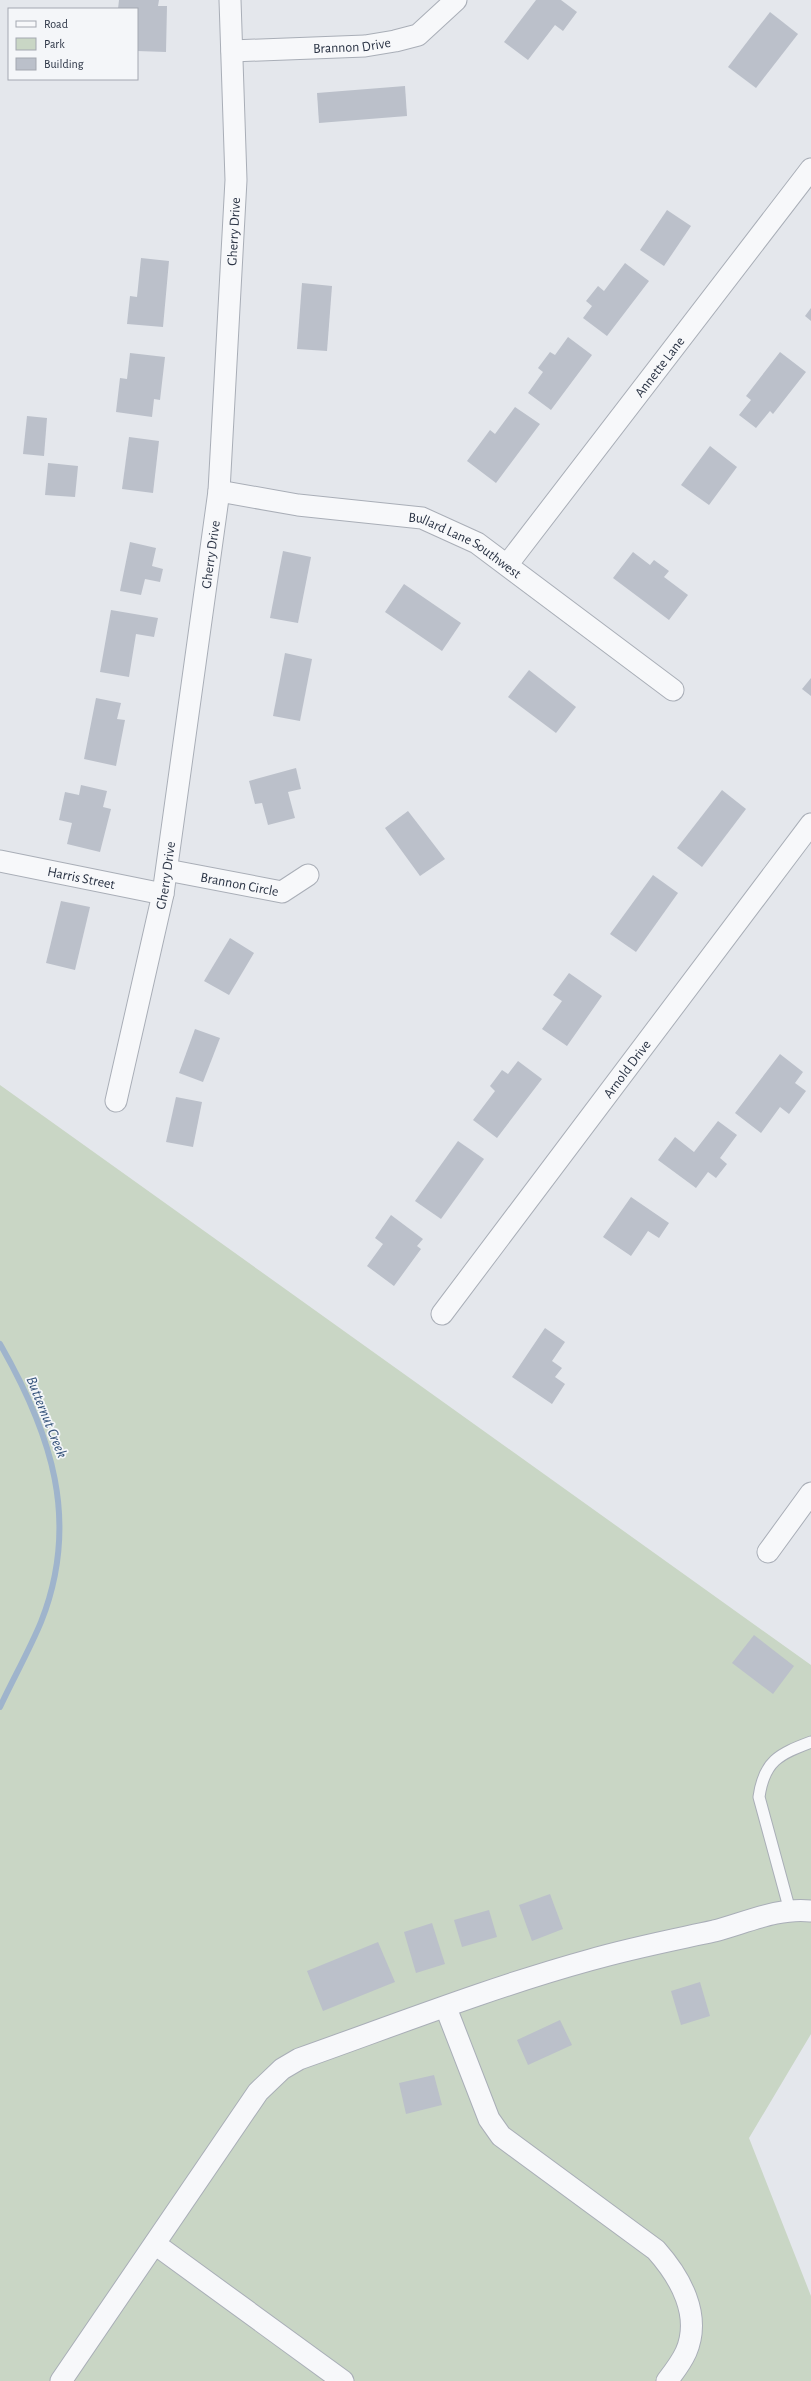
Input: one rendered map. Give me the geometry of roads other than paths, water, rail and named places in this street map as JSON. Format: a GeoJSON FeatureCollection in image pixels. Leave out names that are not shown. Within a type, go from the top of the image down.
{"type":"FeatureCollection","features":[{"type":"Feature","properties":{"kind":"street","name":"Gherry Drive"},"geometry":{"type":"LineString","coordinates":[[116,1101],[163,894],[218,491],[236,180],[230,0]]}},
{"type":"Feature","properties":{"kind":"street","name":"Brannon Drive"},"geometry":{"type":"LineString","coordinates":[[232,51],[365,46],[418,36],[456,0]]}},
{"type":"Feature","properties":{"kind":"street","name":"Annette Lane"},"geometry":{"type":"LineString","coordinates":[[507,565],[811,169]]}},
{"type":"Feature","properties":{"kind":"street","name":"Bullard Lane Southwest"},"geometry":{"type":"LineString","coordinates":[[218,491],[298,505],[422,518],[477,543],[673,690]]}},
{"type":"Feature","properties":{"kind":"street","name":"Arnold Drive"},"geometry":{"type":"LineString","coordinates":[[442,1314],[811,824]]}},
{"type":"Feature","properties":{"kind":"street","name":"Harris Street"},"geometry":{"type":"LineString","coordinates":[[0,862],[163,894]]}},
{"type":"Feature","properties":{"kind":"street","name":"Brannon Circle"},"geometry":{"type":"LineString","coordinates":[[167,870],[282,892],[308,875]]}},
{"type":"Feature","properties":{"kind":"street"},"geometry":{"type":"LineString","coordinates":[[768,1552],[811,1493]]}},
{"type":"Feature","properties":{"kind":"street"},"geometry":{"type":"LineString","coordinates":[[61,2381],[258,2092],[282,2069],[299,2059],[590,1960],[790,1912],[811,1912]]}},
{"type":"Feature","properties":{"kind":"street"},"geometry":{"type":"LineString","coordinates":[[446,2008],[489,2119],[501,2136],[656,2250],[672,2268],[683,2288],[690,2311],[690,2333],[686,2352],[667,2381]]}},
{"type":"Feature","properties":{"kind":"street"},"geometry":{"type":"LineString","coordinates":[[155,2244],[343,2381]]}},
{"type":"Feature","properties":{"kind":"lane"},"geometry":{"type":"LineString","coordinates":[[790,1912],[759,1797],[762,1779],[774,1761],[786,1751],[811,1742]]}},
{"type":"Feature","properties":{"kind":"waterway","name":"Butternut Creek"},"geometry":{"type":"LineString","coordinates":[[0,1344],[34,1411],[46,1444],[55,1478],[59,1513],[59,1548],[53,1585],[41,1622],[0,1707]]}}]}
